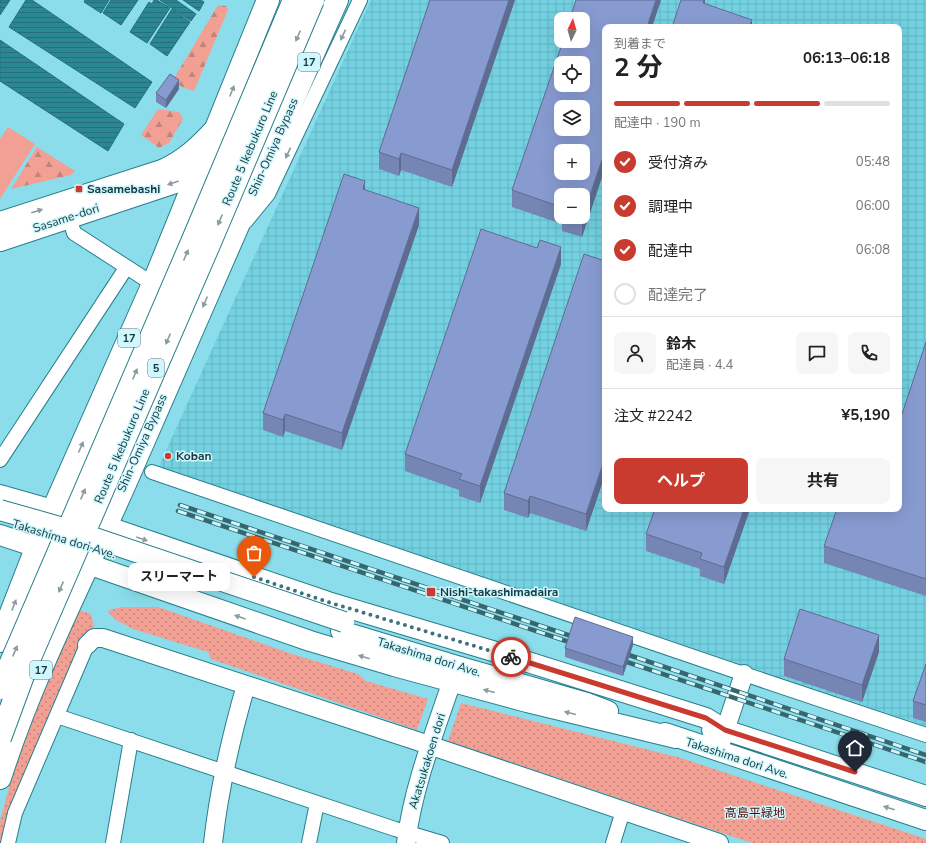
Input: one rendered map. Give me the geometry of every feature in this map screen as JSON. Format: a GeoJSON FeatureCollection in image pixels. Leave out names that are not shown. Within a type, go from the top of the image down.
{"type":"FeatureCollection","features":[{"type":"Feature","properties":{"kind":"main road","name":"17"},"geometry":{"type":"LineString","coordinates":[[0,641],[37,546],[153,284],[218,127],[268,0]]}},
{"type":"Feature","properties":{"kind":"main road","name":"Route 5 Ikebukuro Line"},"geometry":{"type":"LineString","coordinates":[[0,688],[192,242],[294,0]]}},
{"type":"Feature","properties":{"kind":"main road","name":"Route 5 Ikebukuro Line"},"geometry":{"type":"LineString","coordinates":[[0,738],[31,655],[202,261],[313,0]]}},
{"type":"Feature","properties":{"kind":"main road","name":"Shin-Omiya Bypass"},"geometry":{"type":"LineString","coordinates":[[0,778],[18,725],[36,681],[337,0]]}},
{"type":"Feature","properties":{"kind":"main road","name":"Sasame-dori"},"geometry":{"type":"LineString","coordinates":[[0,240],[236,161],[259,147],[282,125]]}},
{"type":"Feature","properties":{"kind":"main road","name":"Sasame-dori"},"geometry":{"type":"LineString","coordinates":[[0,223],[146,176],[166,168],[197,149],[218,127]]}},
{"type":"Feature","properties":{"kind":"main road"},"geometry":{"type":"LineString","coordinates":[[0,495],[105,526],[328,602],[496,652],[706,718],[725,730]]}},
{"type":"Feature","properties":{"kind":"main road","name":"Takashima dori Ave."},"geometry":{"type":"LineString","coordinates":[[0,510],[74,531],[457,666],[587,703],[676,738],[926,820]]}},
{"type":"Feature","properties":{"kind":"main road","name":"Takashima dori Ave."},"geometry":{"type":"LineString","coordinates":[[0,519],[70,539],[343,626],[468,658],[702,730],[725,730],[926,796]]}},
{"type":"Feature","properties":{"kind":"main road"},"geometry":{"type":"LineString","coordinates":[[0,535],[37,546],[310,641],[394,666],[568,712],[676,738]]}},
{"type":"Feature","properties":{"kind":"street"},"geometry":{"type":"LineString","coordinates":[[234,236],[268,194],[360,0]]}},
{"type":"Feature","properties":{"kind":"street"},"geometry":{"type":"LineString","coordinates":[[69,218],[74,233],[126,268],[153,284]]}},
{"type":"Feature","properties":{"kind":"street"},"geometry":{"type":"LineString","coordinates":[[0,460],[126,268]]}},
{"type":"Feature","properties":{"kind":"street"},"geometry":{"type":"LineString","coordinates":[[152,472],[926,735]]}},
{"type":"Feature","properties":{"kind":"street"},"geometry":{"type":"LineString","coordinates":[[8,843],[15,813],[87,645],[94,638],[103,638],[430,745],[719,843]]}},
{"type":"Feature","properties":{"kind":"street"},"geometry":{"type":"LineString","coordinates":[[718,751],[744,674]]}},
{"type":"Feature","properties":{"kind":"street","name":"Akatsukakoen dori"},"geometry":{"type":"LineString","coordinates":[[406,838],[417,789],[452,681]]}},
{"type":"Feature","properties":{"kind":"street"},"geometry":{"type":"LineString","coordinates":[[214,843],[224,772],[234,726],[246,685]]}},
{"type":"Feature","properties":{"kind":"street"},"geometry":{"type":"LineString","coordinates":[[57,716],[317,803],[406,838],[442,843]]}},
{"type":"Feature","properties":{"kind":"street"},"geometry":{"type":"LineString","coordinates":[[113,843],[131,740]]}},
{"type":"Feature","properties":{"kind":"street"},"geometry":{"type":"LineString","coordinates":[[309,843],[317,803]]}},
{"type":"Feature","properties":{"kind":"street"},"geometry":{"type":"LineString","coordinates":[[613,843],[623,811]]}},
{"type":"Feature","properties":{"kind":"shaded area"},"geometry":{"type":"Polygon","coordinates":[[[0,0],[10,0],[0,15],[0,0]]]}},
{"type":"Feature","properties":{"kind":"shaded area"},"geometry":{"type":"Polygon","coordinates":[[[26,0],[32,0],[152,82],[135,108],[9,27],[26,0]]]}},
{"type":"Feature","properties":{"kind":"shaded area"},"geometry":{"type":"Polygon","coordinates":[[[85,0],[109,0],[101,13],[84,2],[85,0]]]}},
{"type":"Feature","properties":{"kind":"shaded area"},"geometry":{"type":"Polygon","coordinates":[[[111,0],[138,0],[121,25],[103,13],[111,0]]]}},
{"type":"Feature","properties":{"kind":"shaded area"},"geometry":{"type":"Polygon","coordinates":[[[154,0],[157,0],[170,8],[147,43],[130,32],[149,2],[152,4],[154,0]]]}},
{"type":"Feature","properties":{"kind":"shaded area"},"geometry":{"type":"Polygon","coordinates":[[[160,0],[176,0],[196,14],[191,21],[160,0]]]}},
{"type":"Feature","properties":{"kind":"shaded area"},"geometry":{"type":"Polygon","coordinates":[[[183,0],[201,0],[204,2],[199,11],[183,0]]]}},
{"type":"Feature","properties":{"kind":"shaded area"},"geometry":{"type":"Polygon","coordinates":[[[371,0],[926,0],[926,726],[163,470],[159,466],[371,0]]]}},
{"type":"Feature","properties":{"kind":"shaded area"},"geometry":{"type":"Polygon","coordinates":[[[172,9],[190,22],[167,56],[150,44],[172,9]]]}},
{"type":"Feature","properties":{"kind":"shaded area"},"geometry":{"type":"Polygon","coordinates":[[[0,40],[124,124],[108,151],[0,81],[0,40]]]}},
{"type":"Feature","properties":{"kind":"green space"},"geometry":{"type":"Polygon","coordinates":[[[218,5],[226,6],[228,10],[194,91],[182,87],[173,80],[218,5]]]}},
{"type":"Feature","properties":{"kind":"green space"},"geometry":{"type":"Polygon","coordinates":[[[158,109],[179,112],[183,119],[169,143],[159,148],[141,135],[158,109]]]}},
{"type":"Feature","properties":{"kind":"green space"},"geometry":{"type":"Polygon","coordinates":[[[8,127],[35,144],[0,199],[0,139],[8,127]]]}},
{"type":"Feature","properties":{"kind":"green space"},"geometry":{"type":"Polygon","coordinates":[[[37,147],[75,171],[71,175],[11,189],[37,147]]]}},
{"type":"Feature","properties":{"kind":"green space"},"geometry":{"type":"Polygon","coordinates":[[[121,607],[158,607],[292,654],[358,674],[366,681],[428,699],[417,730],[211,659],[208,652],[133,629],[116,620],[107,611],[121,607]]]}},
{"type":"Feature","properties":{"kind":"green space"},"geometry":{"type":"Polygon","coordinates":[[[76,609],[91,614],[94,626],[80,653],[8,843],[0,843],[0,821],[21,743],[76,609]]]}},
{"type":"Feature","properties":{"kind":"green space","name":"高島平緑地"},"geometry":{"type":"Polygon","coordinates":[[[461,703],[681,758],[926,839],[926,843],[752,843],[448,741],[461,703]]]}},
{"type":"Feature","properties":{"kind":"building"},"geometry":{"type":"Polygon","coordinates":[[[430,0],[509,0],[452,170],[401,153],[399,159],[379,152],[430,0]]]}},
{"type":"Feature","properties":{"kind":"building"},"geometry":{"type":"Polygon","coordinates":[[[576,0],[656,0],[648,24],[602,24],[602,160],[590,195],[590,188],[554,188],[554,205],[512,190],[554,67],[554,92],[590,92],[590,56],[558,56],[561,48],[590,48],[590,12],[572,12],[576,0]]]}},
{"type":"Feature","properties":{"kind":"building"},"geometry":{"type":"Polygon","coordinates":[[[681,0],[704,0],[703,3],[752,20],[750,24],[673,24],[681,0]]]}},
{"type":"Feature","properties":{"kind":"building"},"geometry":{"type":"Polygon","coordinates":[[[170,74],[179,80],[166,100],[156,93],[170,74]]]}},
{"type":"Feature","properties":{"kind":"building"},"geometry":{"type":"Polygon","coordinates":[[[344,174],[365,181],[363,189],[419,208],[342,433],[285,414],[283,420],[263,413],[344,174]]]}},
{"type":"Feature","properties":{"kind":"building"},"geometry":{"type":"Polygon","coordinates":[[[481,229],[537,248],[540,240],[561,247],[480,486],[459,479],[462,474],[405,454],[481,229]]]}},
{"type":"Feature","properties":{"kind":"building"},"geometry":{"type":"Polygon","coordinates":[[[584,254],[602,260],[602,467],[586,514],[530,496],[528,501],[504,493],[584,254]]]}},
{"type":"Feature","properties":{"kind":"building"},"geometry":{"type":"Polygon","coordinates":[[[926,342],[926,579],[824,546],[836,512],[902,512],[902,414],[926,342]]]}},
{"type":"Feature","properties":{"kind":"building"},"geometry":{"type":"Polygon","coordinates":[[[654,512],[743,512],[724,567],[700,559],[702,553],[646,534],[654,512]]]}},
{"type":"Feature","properties":{"kind":"building"},"geometry":{"type":"Polygon","coordinates":[[[800,609],[879,635],[862,685],[784,659],[800,609]]]}},
{"type":"Feature","properties":{"kind":"building"},"geometry":{"type":"Polygon","coordinates":[[[575,617],[633,637],[623,667],[565,648],[575,617]]]}},
{"type":"Feature","properties":{"kind":"building"},"geometry":{"type":"Polygon","coordinates":[[[926,664],[926,705],[913,701],[926,664]]]}},
{"type":"Feature","properties":{"kind":"railway"},"geometry":{"type":"LineString","coordinates":[[180,505],[580,639]]}},
{"type":"Feature","properties":{"kind":"railway"},"geometry":{"type":"LineString","coordinates":[[178,511],[578,645]]}},
{"type":"Feature","properties":{"kind":"railway"},"geometry":{"type":"LineString","coordinates":[[620,652],[926,755]]}},
{"type":"Feature","properties":{"kind":"railway"},"geometry":{"type":"LineString","coordinates":[[618,659],[926,762]]}},
{"type":"Feature","properties":{"kind":"way so far"},"geometry":{"type":"LineString","coordinates":[[254,577],[328,602],[511,657]]}},
{"type":"Feature","properties":{"kind":"place","name":"Sasamebashi"},"geometry":{"type":"Point","coordinates":[79,189]}},
{"type":"Feature","properties":{"kind":"place","name":"Koban"},"geometry":{"type":"Point","coordinates":[168,456]}},
{"type":"Feature","properties":{"kind":"place","name":"スリーマート"},"geometry":{"type":"Point","coordinates":[254,577]}},
{"type":"Feature","properties":{"kind":"place","name":"Nishi-takashimadaira"},"geometry":{"type":"Point","coordinates":[431,592]}},
{"type":"Feature","properties":{"kind":"route"},"geometry":{"type":"LineString","coordinates":[[511,657],[706,718],[725,730],[855,772]]}}]}
